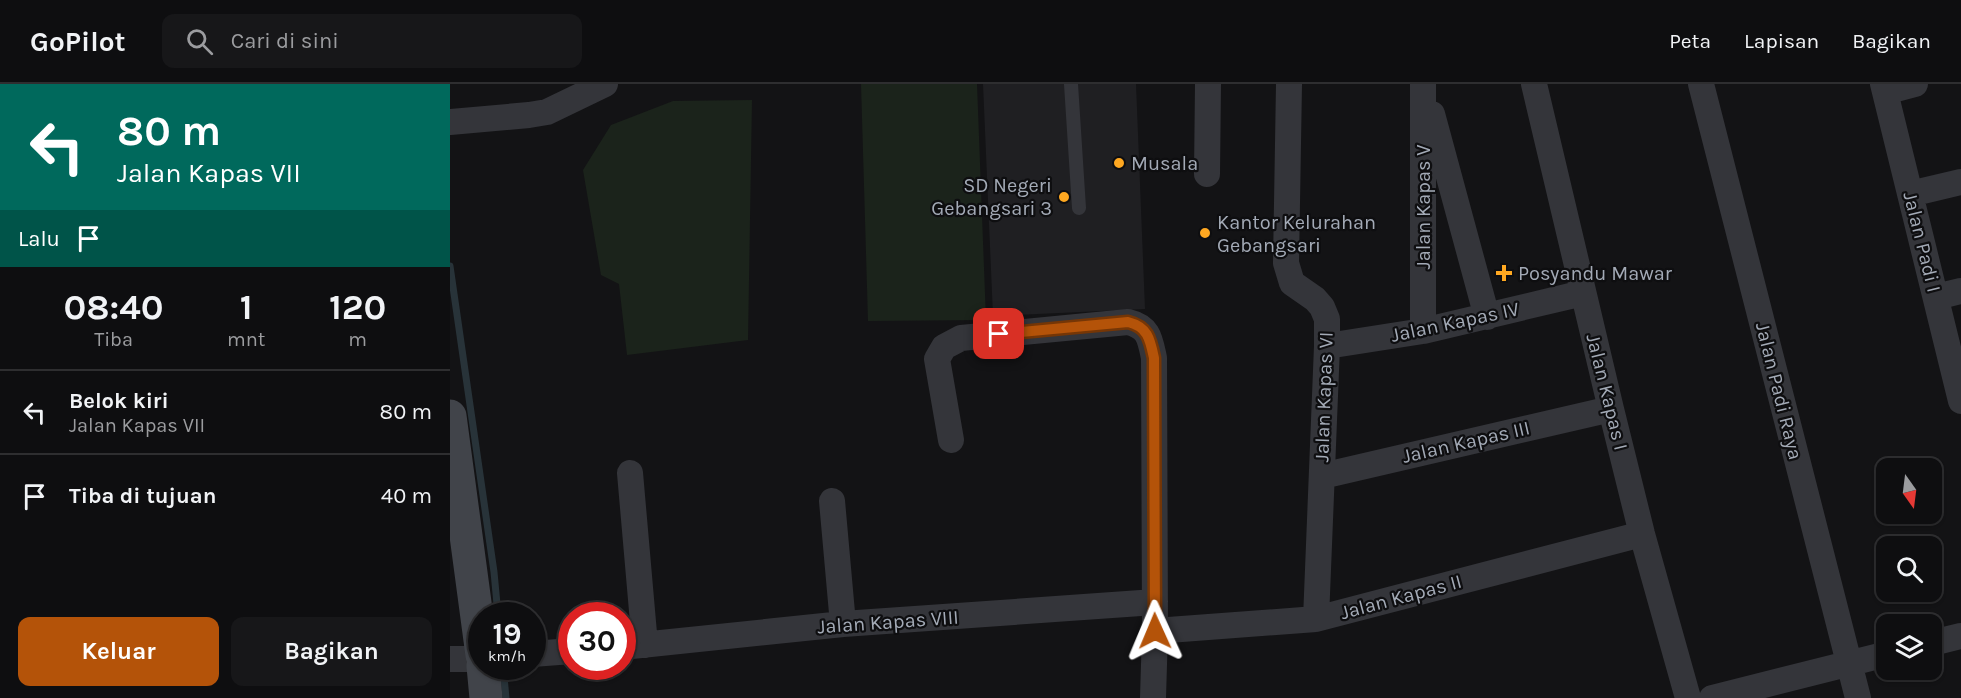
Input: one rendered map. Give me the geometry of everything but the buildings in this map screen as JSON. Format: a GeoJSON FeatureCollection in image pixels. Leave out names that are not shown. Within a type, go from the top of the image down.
{"type":"FeatureCollection","features":[{"type":"Feature","properties":{"kind":"street"},"geometry":{"type":"LineString","coordinates":[[450,122],[547,112],[605,84]]}},
{"type":"Feature","properties":{"kind":"street"},"geometry":{"type":"LineString","coordinates":[[1207,174],[1208,84]]}},
{"type":"Feature","properties":{"kind":"street","name":"Jalan Kapas VI"},"geometry":{"type":"LineString","coordinates":[[1289,84],[1286,263],[1292,284],[1315,299],[1322,307],[1327,319],[1316,619]]}},
{"type":"Feature","properties":{"kind":"street","name":"Jalan Kapas V"},"geometry":{"type":"LineString","coordinates":[[1424,84],[1487,317]]}},
{"type":"Feature","properties":{"kind":"street","name":"Jalan Kapas V"},"geometry":{"type":"LineString","coordinates":[[1423,331],[1424,84]]}},
{"type":"Feature","properties":{"kind":"street","name":"Jalan Kapas I"},"geometry":{"type":"LineString","coordinates":[[1534,84],[1642,534],[1688,698]]}},
{"type":"Feature","properties":{"kind":"street","name":"Jalan Padi Raya"},"geometry":{"type":"LineString","coordinates":[[1701,84],[1858,698]]}},
{"type":"Feature","properties":{"kind":"street"},"geometry":{"type":"LineString","coordinates":[[1884,88],[1915,84]]}},
{"type":"Feature","properties":{"kind":"street","name":"Jalan Padi I"},"geometry":{"type":"LineString","coordinates":[[1884,88],[1936,297],[1953,335],[1961,401]]}},
{"type":"Feature","properties":{"kind":"street"},"geometry":{"type":"LineString","coordinates":[[1910,194],[1961,182]]}},
{"type":"Feature","properties":{"kind":"street"},"geometry":{"type":"LineString","coordinates":[[1936,297],[1961,291]]}},
{"type":"Feature","properties":{"kind":"street","name":"Jalan Kapas IV"},"geometry":{"type":"LineString","coordinates":[[1327,346],[1423,331],[1583,293]]}},
{"type":"Feature","properties":{"kind":"street"},"geometry":{"type":"LineString","coordinates":[[951,440],[937,359],[944,347],[961,338],[1128,322],[1137,324],[1147,334],[1151,340],[1154,358],[1155,631],[1153,698]]}},
{"type":"Feature","properties":{"kind":"street","name":"Jalan Kapas III"},"geometry":{"type":"LineString","coordinates":[[1322,476],[1611,409]]}},
{"type":"Feature","properties":{"kind":"street"},"geometry":{"type":"LineString","coordinates":[[450,416],[460,572],[468,603]]}},
{"type":"Feature","properties":{"kind":"street"},"geometry":{"type":"LineString","coordinates":[[630,473],[633,602]]}},
{"type":"Feature","properties":{"kind":"street"},"geometry":{"type":"LineString","coordinates":[[832,501],[843,624]]}},
{"type":"Feature","properties":{"kind":"street","name":"Jalan Kapas II"},"geometry":{"type":"LineString","coordinates":[[1155,631],[1316,619],[1642,534]]}},
{"type":"Feature","properties":{"kind":"street","name":"Jalan Kapas VIII"},"geometry":{"type":"LineString","coordinates":[[636,646],[843,624],[1155,602]]}},
{"type":"Feature","properties":{"kind":"street"},"geometry":{"type":"LineString","coordinates":[[1942,641],[1961,636]]}},
{"type":"Feature","properties":{"kind":"street"},"geometry":{"type":"LineString","coordinates":[[1712,698],[1876,657]]}},
{"type":"Feature","properties":{"kind":"street"},"geometry":{"type":"LineString","coordinates":[[450,659],[468,658]]}},
{"type":"Feature","properties":{"kind":"street"},"geometry":{"type":"LineString","coordinates":[[484,680],[486,698]]}},
{"type":"Feature","properties":{"kind":"lane"},"geometry":{"type":"LineString","coordinates":[[1071,84],[1079,208]]}},
{"type":"Feature","properties":{"kind":"shaded area"},"geometry":{"type":"Polygon","coordinates":[[[861,84],[977,84],[986,320],[868,321],[861,84]]]}},
{"type":"Feature","properties":{"kind":"shaded area","name":"SD Negeri Gebangsari 3"},"geometry":{"type":"Polygon","coordinates":[[[983,84],[1136,84],[1145,309],[993,316],[983,84]]]}},
{"type":"Feature","properties":{"kind":"shaded area"},"geometry":{"type":"Polygon","coordinates":[[[752,100],[748,340],[627,355],[619,284],[601,275],[583,170],[611,125],[673,101],[752,100]]]}},
{"type":"Feature","properties":{"kind":"waterway"},"geometry":{"type":"LineString","coordinates":[[450,266],[497,602]]}},
{"type":"Feature","properties":{"kind":"waterway"},"geometry":{"type":"LineString","coordinates":[[504,680],[506,698]]}},
{"type":"Feature","properties":{"kind":"place","name":"Musala"},"geometry":{"type":"Point","coordinates":[1119,163]}},
{"type":"Feature","properties":{"kind":"place","name":"SD Negeri Gebangsari 3"},"geometry":{"type":"Point","coordinates":[1064,197]}},
{"type":"Feature","properties":{"kind":"place","name":"Kantor Kelurahan Gebangsari"},"geometry":{"type":"Point","coordinates":[1205,233]}},
{"type":"Feature","properties":{"kind":"place","name":"Posyandu Mawar"},"geometry":{"type":"Point","coordinates":[1504,273]}},
{"type":"Feature","properties":{"kind":"route"},"geometry":{"type":"LineString","coordinates":[[999,334],[1128,322],[1137,324],[1151,340],[1154,358],[1155,631]]}}]}
